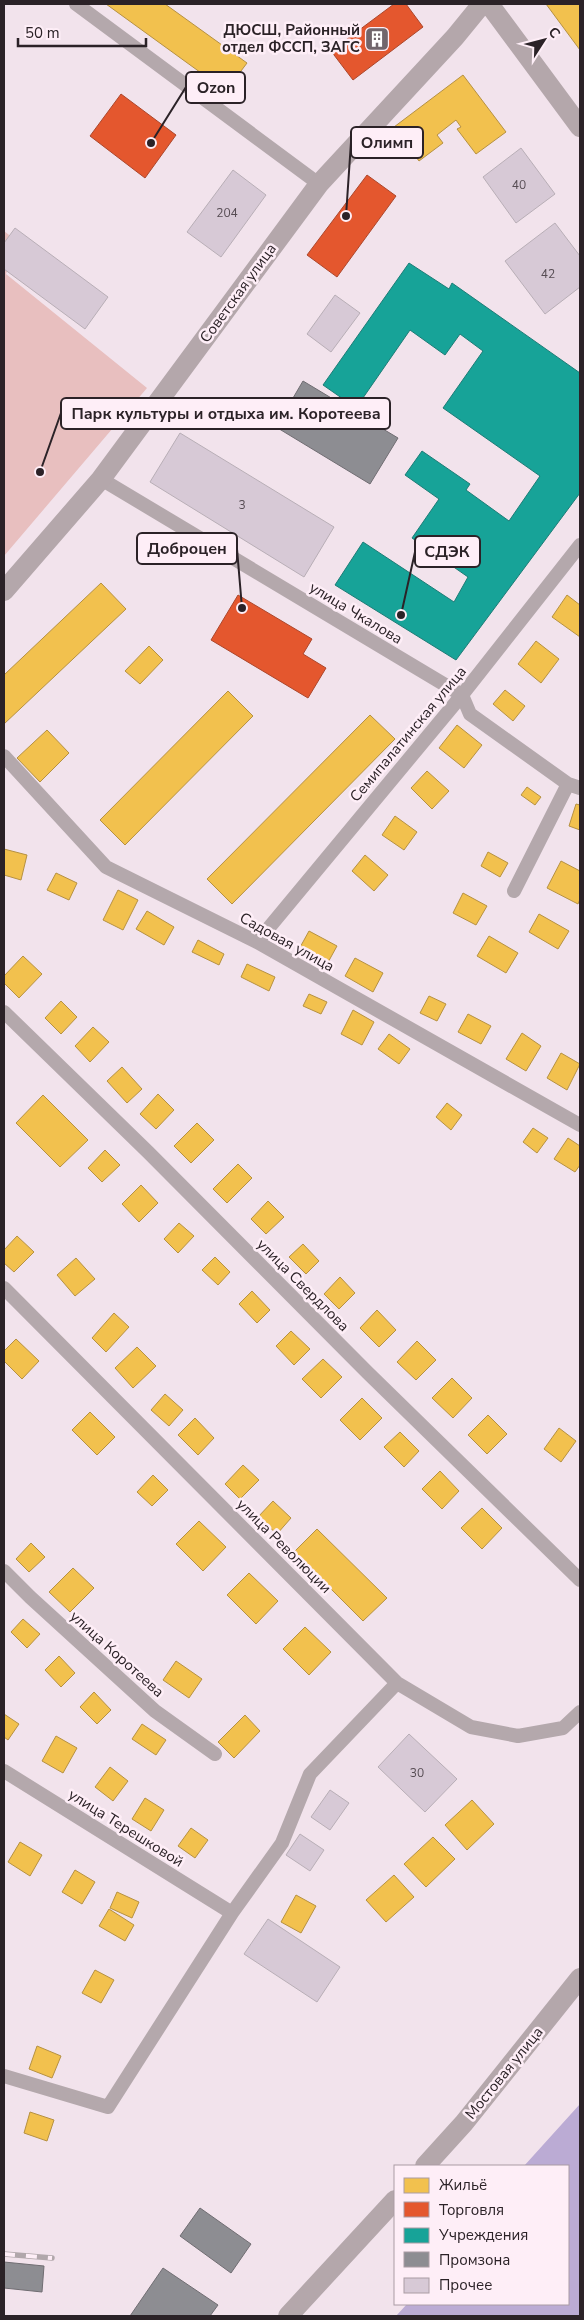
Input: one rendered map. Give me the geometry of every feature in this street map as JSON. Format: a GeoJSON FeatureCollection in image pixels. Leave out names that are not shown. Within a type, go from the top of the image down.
{"type":"FeatureCollection","features":[{"type":"Feature","properties":{"kind":"main road","name":"Советская улица"},"geometry":{"type":"LineString","coordinates":[[4,591],[101,479],[319,184],[455,37],[482,4]]}},
{"type":"Feature","properties":{"kind":"main road"},"geometry":{"type":"LineString","coordinates":[[489,4],[580,127]]}},
{"type":"Feature","properties":{"kind":"main road","name":"Мостовая улица"},"geometry":{"type":"LineString","coordinates":[[426,2165],[464,2123],[580,1978]]}},
{"type":"Feature","properties":{"kind":"main road"},"geometry":{"type":"LineString","coordinates":[[288,2316],[394,2201]]}},
{"type":"Feature","properties":{"kind":"street"},"geometry":{"type":"LineString","coordinates":[[76,4],[319,184]]}},
{"type":"Feature","properties":{"kind":"street","name":"улица Чкалова"},"geometry":{"type":"LineString","coordinates":[[101,479],[462,695]]}},
{"type":"Feature","properties":{"kind":"street","name":"Семипалатинская улица"},"geometry":{"type":"LineString","coordinates":[[256,942],[462,695],[580,545]]}},
{"type":"Feature","properties":{"kind":"street"},"geometry":{"type":"LineString","coordinates":[[462,695],[470,714],[574,786],[514,891]]}},
{"type":"Feature","properties":{"kind":"street","name":"Садовая улица"},"geometry":{"type":"LineString","coordinates":[[4,756],[106,867],[256,942],[580,1125]]}},
{"type":"Feature","properties":{"kind":"street","name":"улица Свердлова"},"geometry":{"type":"LineString","coordinates":[[4,1012],[580,1580]]}},
{"type":"Feature","properties":{"kind":"street","name":"улица Революции"},"geometry":{"type":"LineString","coordinates":[[4,1288],[397,1683],[470,1727],[518,1736],[563,1728],[580,1712]]}},
{"type":"Feature","properties":{"kind":"street","name":"улица Коротеева"},"geometry":{"type":"LineString","coordinates":[[4,1571],[155,1711],[214,1754]]}},
{"type":"Feature","properties":{"kind":"street"},"geometry":{"type":"LineString","coordinates":[[4,2076],[108,2107],[232,1913],[282,1843],[310,1774],[397,1683]]}},
{"type":"Feature","properties":{"kind":"street","name":"улица Терешковой"},"geometry":{"type":"LineString","coordinates":[[4,1771],[232,1913]]}},
{"type":"Feature","properties":{"kind":"shaded area"},"geometry":{"type":"Polygon","coordinates":[[[4,231],[18,242],[6,274],[147,388],[4,556],[4,231]]]}},
{"type":"Feature","properties":{"kind":"shaded area"},"geometry":{"type":"Polygon","coordinates":[[[580,2104],[580,2316],[396,2316],[406,2305],[569,2305],[569,2165],[525,2165],[580,2104]]]}},
{"type":"Feature","properties":{"kind":"building: Жильё"},"geometry":{"type":"Polygon","coordinates":[[[106,4],[165,4],[247,63],[226,91],[106,4]]]}},
{"type":"Feature","properties":{"kind":"building: Жильё"},"geometry":{"type":"Polygon","coordinates":[[[546,4],[580,4],[580,50],[546,4]]]}},
{"type":"Feature","properties":{"kind":"building: Жильё"},"geometry":{"type":"Polygon","coordinates":[[[463,75],[506,132],[476,154],[457,129],[461,127],[456,120],[437,135],[443,143],[419,161],[394,127],[463,75]]]}},
{"type":"Feature","properties":{"kind":"building: Жильё"},"geometry":{"type":"Polygon","coordinates":[[[101,583],[126,609],[4,724],[4,675],[101,583]]]}},
{"type":"Feature","properties":{"kind":"building: Жильё"},"geometry":{"type":"Polygon","coordinates":[[[567,595],[580,605],[580,637],[552,617],[567,595]]]}},
{"type":"Feature","properties":{"kind":"building: Жильё"},"geometry":{"type":"Polygon","coordinates":[[[536,641],[559,659],[541,683],[518,664],[536,641]]]}},
{"type":"Feature","properties":{"kind":"building: Жильё"},"geometry":{"type":"Polygon","coordinates":[[[149,646],[163,660],[140,684],[125,671],[149,646]]]}},
{"type":"Feature","properties":{"kind":"building: Жильё"},"geometry":{"type":"Polygon","coordinates":[[[505,690],[525,706],[513,721],[493,704],[505,690]]]}},
{"type":"Feature","properties":{"kind":"building: Жильё"},"geometry":{"type":"Polygon","coordinates":[[[228,691],[253,716],[125,845],[100,820],[228,691]]]}},
{"type":"Feature","properties":{"kind":"building: Жильё"},"geometry":{"type":"Polygon","coordinates":[[[370,715],[395,739],[232,904],[207,879],[370,715]]]}},
{"type":"Feature","properties":{"kind":"building: Жильё"},"geometry":{"type":"Polygon","coordinates":[[[457,725],[482,745],[464,768],[439,748],[457,725]]]}},
{"type":"Feature","properties":{"kind":"building: Жильё"},"geometry":{"type":"Polygon","coordinates":[[[47,730],[69,753],[40,782],[17,758],[47,730]]]}},
{"type":"Feature","properties":{"kind":"building: Жильё"},"geometry":{"type":"Polygon","coordinates":[[[427,771],[449,791],[432,809],[411,788],[427,771]]]}},
{"type":"Feature","properties":{"kind":"building: Жильё"},"geometry":{"type":"Polygon","coordinates":[[[527,787],[541,797],[535,805],[521,795],[527,787]]]}},
{"type":"Feature","properties":{"kind":"building: Жильё"},"geometry":{"type":"Polygon","coordinates":[[[576,804],[580,805],[580,830],[569,826],[576,804]]]}},
{"type":"Feature","properties":{"kind":"building: Жильё"},"geometry":{"type":"Polygon","coordinates":[[[395,816],[417,832],[404,850],[382,835],[395,816]]]}},
{"type":"Feature","properties":{"kind":"building: Жильё"},"geometry":{"type":"Polygon","coordinates":[[[4,849],[27,855],[21,880],[4,875],[4,849]]]}},
{"type":"Feature","properties":{"kind":"building: Жильё"},"geometry":{"type":"Polygon","coordinates":[[[488,852],[508,863],[500,877],[481,866],[488,852]]]}},
{"type":"Feature","properties":{"kind":"building: Жильё"},"geometry":{"type":"Polygon","coordinates":[[[365,855],[388,875],[374,891],[352,871],[365,855]]]}},
{"type":"Feature","properties":{"kind":"building: Жильё"},"geometry":{"type":"Polygon","coordinates":[[[561,861],[580,871],[580,899],[578,904],[547,888],[561,861]]]}},
{"type":"Feature","properties":{"kind":"building: Жильё"},"geometry":{"type":"Polygon","coordinates":[[[56,873],[77,883],[69,900],[47,890],[56,873]]]}},
{"type":"Feature","properties":{"kind":"building: Жильё"},"geometry":{"type":"Polygon","coordinates":[[[118,890],[138,900],[123,930],[103,920],[118,890]]]}},
{"type":"Feature","properties":{"kind":"building: Жильё"},"geometry":{"type":"Polygon","coordinates":[[[463,893],[487,906],[476,925],[453,913],[463,893]]]}},
{"type":"Feature","properties":{"kind":"building: Жильё"},"geometry":{"type":"Polygon","coordinates":[[[147,911],[174,927],[164,945],[136,929],[147,911]]]}},
{"type":"Feature","properties":{"kind":"building: Жильё"},"geometry":{"type":"Polygon","coordinates":[[[539,914],[569,931],[558,949],[529,932],[539,914]]]}},
{"type":"Feature","properties":{"kind":"building: Жильё"},"geometry":{"type":"Polygon","coordinates":[[[309,931],[337,946],[326,966],[298,951],[309,931]]]}},
{"type":"Feature","properties":{"kind":"building: Жильё"},"geometry":{"type":"Polygon","coordinates":[[[489,936],[518,953],[506,973],[477,956],[489,936]]]}},
{"type":"Feature","properties":{"kind":"building: Жильё"},"geometry":{"type":"Polygon","coordinates":[[[198,940],[224,954],[219,965],[192,952],[198,940]]]}},
{"type":"Feature","properties":{"kind":"building: Жильё"},"geometry":{"type":"Polygon","coordinates":[[[23,956],[42,974],[19,998],[4,983],[4,976],[23,956]]]}},
{"type":"Feature","properties":{"kind":"building: Жильё"},"geometry":{"type":"Polygon","coordinates":[[[355,958],[383,973],[373,992],[345,976],[355,958]]]}},
{"type":"Feature","properties":{"kind":"building: Жильё"},"geometry":{"type":"Polygon","coordinates":[[[247,964],[275,977],[269,991],[241,977],[247,964]]]}},
{"type":"Feature","properties":{"kind":"building: Жильё"},"geometry":{"type":"Polygon","coordinates":[[[309,994],[327,1002],[321,1014],[303,1006],[309,994]]]}},
{"type":"Feature","properties":{"kind":"building: Жильё"},"geometry":{"type":"Polygon","coordinates":[[[429,996],[446,1004],[437,1021],[420,1013],[429,996]]]}},
{"type":"Feature","properties":{"kind":"building: Жильё"},"geometry":{"type":"Polygon","coordinates":[[[61,1001],[77,1017],[61,1034],[45,1018],[61,1001]]]}},
{"type":"Feature","properties":{"kind":"building: Жильё"},"geometry":{"type":"Polygon","coordinates":[[[353,1010],[374,1022],[362,1045],[341,1034],[353,1010]]]}},
{"type":"Feature","properties":{"kind":"building: Жильё"},"geometry":{"type":"Polygon","coordinates":[[[468,1014],[491,1026],[481,1044],[458,1032],[468,1014]]]}},
{"type":"Feature","properties":{"kind":"building: Жильё"},"geometry":{"type":"Polygon","coordinates":[[[93,1027],[109,1042],[90,1062],[75,1046],[93,1027]]]}},
{"type":"Feature","properties":{"kind":"building: Жильё"},"geometry":{"type":"Polygon","coordinates":[[[522,1033],[541,1046],[526,1071],[506,1059],[522,1033]]]}},
{"type":"Feature","properties":{"kind":"building: Жильё"},"geometry":{"type":"Polygon","coordinates":[[[389,1034],[410,1049],[399,1064],[378,1049],[389,1034]]]}},
{"type":"Feature","properties":{"kind":"building: Жильё"},"geometry":{"type":"Polygon","coordinates":[[[561,1053],[580,1064],[567,1090],[547,1078],[561,1053]]]}},
{"type":"Feature","properties":{"kind":"building: Жильё"},"geometry":{"type":"Polygon","coordinates":[[[122,1067],[142,1089],[127,1103],[107,1081],[122,1067]]]}},
{"type":"Feature","properties":{"kind":"building: Жильё"},"geometry":{"type":"Polygon","coordinates":[[[158,1094],[174,1110],[156,1129],[140,1114],[158,1094]]]}},
{"type":"Feature","properties":{"kind":"building: Жильё"},"geometry":{"type":"Polygon","coordinates":[[[43,1095],[88,1140],[60,1167],[16,1123],[43,1095]]]}},
{"type":"Feature","properties":{"kind":"building: Жильё"},"geometry":{"type":"Polygon","coordinates":[[[447,1103],[462,1115],[451,1130],[436,1117],[447,1103]]]}},
{"type":"Feature","properties":{"kind":"building: Жильё"},"geometry":{"type":"Polygon","coordinates":[[[197,1123],[214,1140],[191,1163],[174,1146],[197,1123]]]}},
{"type":"Feature","properties":{"kind":"building: Жильё"},"geometry":{"type":"Polygon","coordinates":[[[533,1128],[548,1138],[537,1153],[523,1142],[533,1128]]]}},
{"type":"Feature","properties":{"kind":"building: Жильё"},"geometry":{"type":"Polygon","coordinates":[[[568,1138],[580,1146],[580,1165],[575,1172],[554,1159],[568,1138]]]}},
{"type":"Feature","properties":{"kind":"building: Жильё"},"geometry":{"type":"Polygon","coordinates":[[[105,1150],[120,1165],[102,1182],[88,1168],[105,1150]]]}},
{"type":"Feature","properties":{"kind":"building: Жильё"},"geometry":{"type":"Polygon","coordinates":[[[238,1164],[252,1178],[227,1203],[213,1189],[238,1164]]]}},
{"type":"Feature","properties":{"kind":"building: Жильё"},"geometry":{"type":"Polygon","coordinates":[[[141,1185],[158,1203],[139,1222],[122,1204],[141,1185]]]}},
{"type":"Feature","properties":{"kind":"building: Жильё"},"geometry":{"type":"Polygon","coordinates":[[[268,1201],[284,1217],[266,1234],[251,1219],[268,1201]]]}},
{"type":"Feature","properties":{"kind":"building: Жильё"},"geometry":{"type":"Polygon","coordinates":[[[179,1223],[194,1236],[178,1253],[164,1239],[179,1223]]]}},
{"type":"Feature","properties":{"kind":"building: Жильё"},"geometry":{"type":"Polygon","coordinates":[[[17,1236],[34,1252],[14,1272],[4,1263],[4,1250],[17,1236]]]}},
{"type":"Feature","properties":{"kind":"building: Жильё"},"geometry":{"type":"Polygon","coordinates":[[[303,1244],[319,1261],[306,1274],[289,1257],[303,1244]]]}},
{"type":"Feature","properties":{"kind":"building: Жильё"},"geometry":{"type":"Polygon","coordinates":[[[215,1257],[230,1272],[218,1285],[202,1270],[215,1257]]]}},
{"type":"Feature","properties":{"kind":"building: Жильё"},"geometry":{"type":"Polygon","coordinates":[[[76,1258],[95,1279],[75,1296],[57,1275],[76,1258]]]}},
{"type":"Feature","properties":{"kind":"building: Жильё"},"geometry":{"type":"Polygon","coordinates":[[[340,1277],[355,1293],[339,1309],[324,1294],[340,1277]]]}},
{"type":"Feature","properties":{"kind":"building: Жильё"},"geometry":{"type":"Polygon","coordinates":[[[252,1291],[270,1310],[257,1323],[239,1304],[252,1291]]]}},
{"type":"Feature","properties":{"kind":"building: Жильё"},"geometry":{"type":"Polygon","coordinates":[[[377,1310],[396,1330],[379,1347],[360,1328],[377,1310]]]}},
{"type":"Feature","properties":{"kind":"building: Жильё"},"geometry":{"type":"Polygon","coordinates":[[[114,1313],[129,1327],[106,1352],[92,1338],[114,1313]]]}},
{"type":"Feature","properties":{"kind":"building: Жильё"},"geometry":{"type":"Polygon","coordinates":[[[291,1331],[310,1349],[294,1365],[276,1346],[291,1331]]]}},
{"type":"Feature","properties":{"kind":"building: Жильё"},"geometry":{"type":"Polygon","coordinates":[[[16,1339],[39,1361],[22,1379],[4,1361],[4,1351],[16,1339]]]}},
{"type":"Feature","properties":{"kind":"building: Жильё"},"geometry":{"type":"Polygon","coordinates":[[[417,1341],[436,1360],[416,1380],[397,1362],[417,1341]]]}},
{"type":"Feature","properties":{"kind":"building: Жильё"},"geometry":{"type":"Polygon","coordinates":[[[137,1347],[156,1366],[133,1388],[115,1368],[137,1347]]]}},
{"type":"Feature","properties":{"kind":"building: Жильё"},"geometry":{"type":"Polygon","coordinates":[[[323,1359],[342,1377],[321,1398],[302,1379],[323,1359]]]}},
{"type":"Feature","properties":{"kind":"building: Жильё"},"geometry":{"type":"Polygon","coordinates":[[[452,1378],[472,1398],[453,1418],[432,1398],[452,1378]]]}},
{"type":"Feature","properties":{"kind":"building: Жильё"},"geometry":{"type":"Polygon","coordinates":[[[165,1394],[183,1410],[169,1426],[151,1410],[165,1394]]]}},
{"type":"Feature","properties":{"kind":"building: Жильё"},"geometry":{"type":"Polygon","coordinates":[[[362,1398],[382,1418],[360,1440],[340,1420],[362,1398]]]}},
{"type":"Feature","properties":{"kind":"building: Жильё"},"geometry":{"type":"Polygon","coordinates":[[[90,1412],[115,1437],[97,1455],[72,1430],[90,1412]]]}},
{"type":"Feature","properties":{"kind":"building: Жильё"},"geometry":{"type":"Polygon","coordinates":[[[488,1415],[507,1434],[487,1454],[468,1435],[488,1415]]]}},
{"type":"Feature","properties":{"kind":"building: Жильё"},"geometry":{"type":"Polygon","coordinates":[[[195,1418],[214,1438],[198,1455],[178,1435],[195,1418]]]}},
{"type":"Feature","properties":{"kind":"building: Жильё"},"geometry":{"type":"Polygon","coordinates":[[[559,1428],[576,1441],[561,1462],[544,1449],[559,1428]]]}},
{"type":"Feature","properties":{"kind":"building: Жильё"},"geometry":{"type":"Polygon","coordinates":[[[400,1432],[419,1451],[404,1467],[384,1447],[400,1432]]]}},
{"type":"Feature","properties":{"kind":"building: Жильё"},"geometry":{"type":"Polygon","coordinates":[[[243,1465],[259,1480],[240,1499],[225,1484],[243,1465]]]}},
{"type":"Feature","properties":{"kind":"building: Жильё"},"geometry":{"type":"Polygon","coordinates":[[[440,1471],[459,1491],[442,1509],[422,1489],[440,1471]]]}},
{"type":"Feature","properties":{"kind":"building: Жильё"},"geometry":{"type":"Polygon","coordinates":[[[153,1475],[168,1490],[152,1506],[137,1492],[153,1475]]]}},
{"type":"Feature","properties":{"kind":"building: Жильё"},"geometry":{"type":"Polygon","coordinates":[[[273,1501],[291,1518],[277,1534],[258,1517],[273,1501]]]}},
{"type":"Feature","properties":{"kind":"building: Жильё"},"geometry":{"type":"Polygon","coordinates":[[[482,1508],[502,1528],[482,1549],[461,1528],[482,1508]]]}},
{"type":"Feature","properties":{"kind":"building: Жильё"},"geometry":{"type":"Polygon","coordinates":[[[199,1521],[226,1547],[203,1571],[176,1544],[199,1521]]]}},
{"type":"Feature","properties":{"kind":"building: Жильё"},"geometry":{"type":"Polygon","coordinates":[[[317,1529],[387,1598],[363,1621],[294,1552],[317,1529]]]}},
{"type":"Feature","properties":{"kind":"building: Жильё"},"geometry":{"type":"Polygon","coordinates":[[[31,1543],[45,1557],[29,1572],[16,1559],[31,1543]]]}},
{"type":"Feature","properties":{"kind":"building: Жильё"},"geometry":{"type":"Polygon","coordinates":[[[73,1568],[94,1588],[70,1612],[49,1592],[73,1568]]]}},
{"type":"Feature","properties":{"kind":"building: Жильё"},"geometry":{"type":"Polygon","coordinates":[[[249,1573],[278,1601],[256,1624],[227,1595],[249,1573]]]}},
{"type":"Feature","properties":{"kind":"building: Жильё"},"geometry":{"type":"Polygon","coordinates":[[[23,1619],[40,1634],[27,1648],[11,1632],[23,1619]]]}},
{"type":"Feature","properties":{"kind":"building: Жильё"},"geometry":{"type":"Polygon","coordinates":[[[305,1627],[331,1652],[309,1675],[283,1649],[305,1627]]]}},
{"type":"Feature","properties":{"kind":"building: Жильё"},"geometry":{"type":"Polygon","coordinates":[[[59,1656],[75,1673],[61,1687],[45,1670],[59,1656]]]}},
{"type":"Feature","properties":{"kind":"building: Жильё"},"geometry":{"type":"Polygon","coordinates":[[[176,1661],[202,1679],[189,1698],[163,1680],[176,1661]]]}},
{"type":"Feature","properties":{"kind":"building: Жильё"},"geometry":{"type":"Polygon","coordinates":[[[94,1692],[111,1710],[97,1724],[80,1707],[94,1692]]]}},
{"type":"Feature","properties":{"kind":"building: Жильё"},"geometry":{"type":"Polygon","coordinates":[[[4,1714],[19,1724],[8,1740],[4,1737],[4,1714]]]}},
{"type":"Feature","properties":{"kind":"building: Жильё"},"geometry":{"type":"Polygon","coordinates":[[[245,1715],[260,1731],[234,1758],[218,1742],[245,1715]]]}},
{"type":"Feature","properties":{"kind":"building: Жильё"},"geometry":{"type":"Polygon","coordinates":[[[142,1724],[166,1740],[156,1755],[132,1739],[142,1724]]]}},
{"type":"Feature","properties":{"kind":"building: Жильё"},"geometry":{"type":"Polygon","coordinates":[[[56,1736],[77,1748],[63,1773],[42,1761],[56,1736]]]}},
{"type":"Feature","properties":{"kind":"building: Жильё"},"geometry":{"type":"Polygon","coordinates":[[[110,1767],[128,1781],[113,1801],[95,1787],[110,1767]]]}},
{"type":"Feature","properties":{"kind":"building: Жильё"},"geometry":{"type":"Polygon","coordinates":[[[145,1798],[164,1810],[151,1831],[132,1819],[145,1798]]]}},
{"type":"Feature","properties":{"kind":"building: Жильё"},"geometry":{"type":"Polygon","coordinates":[[[472,1800],[494,1824],[467,1850],[445,1825],[472,1800]]]}},
{"type":"Feature","properties":{"kind":"building: Жильё"},"geometry":{"type":"Polygon","coordinates":[[[191,1828],[208,1840],[195,1858],[178,1846],[191,1828]]]}},
{"type":"Feature","properties":{"kind":"building: Жильё"},"geometry":{"type":"Polygon","coordinates":[[[433,1837],[455,1859],[426,1887],[404,1864],[433,1837]]]}},
{"type":"Feature","properties":{"kind":"building: Жильё"},"geometry":{"type":"Polygon","coordinates":[[[20,1842],[42,1855],[30,1876],[8,1862],[20,1842]]]}},
{"type":"Feature","properties":{"kind":"building: Жильё"},"geometry":{"type":"Polygon","coordinates":[[[75,1870],[95,1882],[82,1904],[62,1892],[75,1870]]]}},
{"type":"Feature","properties":{"kind":"building: Жильё"},"geometry":{"type":"Polygon","coordinates":[[[394,1875],[414,1897],[386,1922],[366,1900],[394,1875]]]}},
{"type":"Feature","properties":{"kind":"building: Жильё"},"geometry":{"type":"Polygon","coordinates":[[[117,1892],[139,1902],[132,1918],[110,1908],[117,1892]]]}},
{"type":"Feature","properties":{"kind":"building: Жильё"},"geometry":{"type":"Polygon","coordinates":[[[296,1895],[316,1906],[301,1933],[281,1922],[296,1895]]]}},
{"type":"Feature","properties":{"kind":"building: Жильё"},"geometry":{"type":"Polygon","coordinates":[[[109,1909],[134,1925],[125,1941],[99,1926],[109,1909]]]}},
{"type":"Feature","properties":{"kind":"building: Жильё"},"geometry":{"type":"Polygon","coordinates":[[[95,1970],[114,1980],[101,2003],[82,1993],[95,1970]]]}},
{"type":"Feature","properties":{"kind":"building: Жильё"},"geometry":{"type":"Polygon","coordinates":[[[37,2046],[61,2056],[52,2078],[29,2069],[37,2046]]]}},
{"type":"Feature","properties":{"kind":"building: Жильё"},"geometry":{"type":"Polygon","coordinates":[[[30,2112],[54,2120],[47,2141],[24,2133],[30,2112]]]}},
{"type":"Feature","properties":{"kind":"building: Торговля","name":"ДЮСШ, Районный отдел ФССП, ЗАГС"},"geometry":{"type":"Polygon","coordinates":[[[394,4],[406,4],[423,27],[353,80],[331,51],[394,4]]]}},
{"type":"Feature","properties":{"kind":"building: Торговля"},"geometry":{"type":"Polygon","coordinates":[[[121,94],[176,135],[145,178],[90,136],[121,94]]]}},
{"type":"Feature","properties":{"kind":"building: Торговля"},"geometry":{"type":"Polygon","coordinates":[[[367,175],[396,196],[337,277],[307,255],[367,175]]]}},
{"type":"Feature","properties":{"kind":"building: Торговля"},"geometry":{"type":"Polygon","coordinates":[[[238,595],[312,639],[303,654],[326,668],[308,698],[211,640],[238,595]]]}},
{"type":"Feature","properties":{"kind":"building: Учреждения"},"geometry":{"type":"Polygon","coordinates":[[[409,263],[449,289],[452,283],[580,373],[580,493],[456,660],[335,585],[363,542],[454,602],[468,577],[412,538],[439,499],[405,475],[422,451],[470,484],[466,490],[509,521],[540,476],[443,408],[483,351],[460,334],[445,355],[410,330],[356,408],[323,385],[409,263]]]}},
{"type":"Feature","properties":{"kind":"building: Промзона"},"geometry":{"type":"Polygon","coordinates":[[[303,381],[398,438],[370,484],[276,427],[303,381]]]}},
{"type":"Feature","properties":{"kind":"building: Промзона"},"geometry":{"type":"Polygon","coordinates":[[[200,2208],[251,2244],[231,2273],[180,2236],[200,2208]]]}},
{"type":"Feature","properties":{"kind":"building: Промзона"},"geometry":{"type":"Polygon","coordinates":[[[4,2262],[44,2266],[42,2292],[4,2288],[4,2262]]]}},
{"type":"Feature","properties":{"kind":"building: Промзона"},"geometry":{"type":"Polygon","coordinates":[[[163,2268],[218,2305],[210,2316],[130,2316],[163,2268]]]}},
{"type":"Feature","properties":{"kind":"building: Прочее"},"geometry":{"type":"Polygon","coordinates":[[[521,148],[555,194],[516,223],[483,177],[521,148]]]}},
{"type":"Feature","properties":{"kind":"building: Прочее"},"geometry":{"type":"Polygon","coordinates":[[[233,170],[266,195],[221,257],[187,232],[233,170]]]}},
{"type":"Feature","properties":{"kind":"building: Прочее"},"geometry":{"type":"Polygon","coordinates":[[[555,223],[580,256],[580,287],[545,314],[505,261],[555,223]]]}},
{"type":"Feature","properties":{"kind":"building: Прочее"},"geometry":{"type":"Polygon","coordinates":[[[15,228],[108,297],[85,329],[4,269],[4,243],[15,228]]]}},
{"type":"Feature","properties":{"kind":"building: Прочее"},"geometry":{"type":"Polygon","coordinates":[[[335,295],[360,313],[331,352],[307,334],[335,295]]]}},
{"type":"Feature","properties":{"kind":"building: Прочее"},"geometry":{"type":"Polygon","coordinates":[[[180,433],[334,527],[304,577],[150,482],[180,433]]]}},
{"type":"Feature","properties":{"kind":"building: Прочее"},"geometry":{"type":"Polygon","coordinates":[[[409,1734],[457,1779],[425,1812],[378,1767],[409,1734]]]}},
{"type":"Feature","properties":{"kind":"building: Прочее"},"geometry":{"type":"Polygon","coordinates":[[[330,1790],[349,1803],[330,1830],[311,1817],[330,1790]]]}},
{"type":"Feature","properties":{"kind":"building: Прочее"},"geometry":{"type":"Polygon","coordinates":[[[300,1834],[324,1850],[310,1871],[286,1855],[300,1834]]]}},
{"type":"Feature","properties":{"kind":"building: Прочее"},"geometry":{"type":"Polygon","coordinates":[[[268,1919],[340,1967],[317,2002],[244,1954],[268,1919]]]}},
{"type":"Feature","properties":{"kind":"railway"},"geometry":{"type":"LineString","coordinates":[[4,2254],[52,2258]]}},
{"type":"Feature","properties":{"kind":"place","name":"ДЮСШ, Районный отдел ФССП, ЗАГС"},"geometry":{"type":"Point","coordinates":[377,39]}},
{"type":"Feature","properties":{"kind":"place","name":"Ozon"},"geometry":{"type":"Point","coordinates":[151,143]}},
{"type":"Feature","properties":{"kind":"place","name":"Олимп"},"geometry":{"type":"Point","coordinates":[346,216]}},
{"type":"Feature","properties":{"kind":"place","name":"Парк культуры и отдыха им. Коротеева"},"geometry":{"type":"Point","coordinates":[40,472]}},
{"type":"Feature","properties":{"kind":"place","name":"Доброцен"},"geometry":{"type":"Point","coordinates":[242,608]}},
{"type":"Feature","properties":{"kind":"place","name":"СДЭК"},"geometry":{"type":"Point","coordinates":[401,615]}}]}
